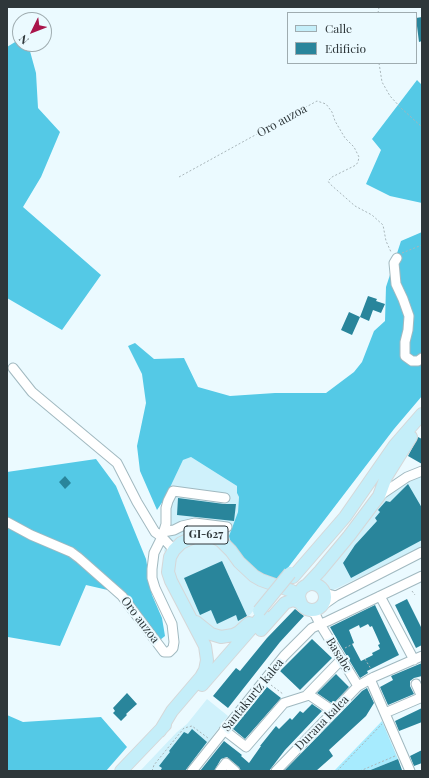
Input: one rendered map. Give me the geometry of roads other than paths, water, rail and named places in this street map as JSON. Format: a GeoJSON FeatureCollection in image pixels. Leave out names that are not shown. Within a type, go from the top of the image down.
{"type":"FeatureCollection","features":[{"type":"Feature","properties":{"kind":"main road","name":"GI-627"},"geometry":{"type":"LineString","coordinates":[[121,771],[190,698],[292,575],[319,548],[354,505],[395,446],[422,414]]}},
{"type":"Feature","properties":{"kind":"main road"},"geometry":{"type":"LineString","coordinates":[[310,599],[320,571],[349,536],[378,496],[386,477],[407,443],[422,424]]}},
{"type":"Feature","properties":{"kind":"main road","name":"GI-627"},"geometry":{"type":"LineString","coordinates":[[160,730],[172,711],[201,677],[205,670],[207,660],[205,646],[171,581],[168,572],[170,557],[181,543],[194,536],[212,536],[221,541],[239,562],[254,576],[310,599]]}},
{"type":"Feature","properties":{"kind":"main road","name":"GI-627"},"geometry":{"type":"LineString","coordinates":[[190,698],[219,678],[281,606],[293,600],[310,599]]}},
{"type":"Feature","properties":{"kind":"main road","name":"GI-627"},"geometry":{"type":"LineString","coordinates":[[189,613],[206,631],[221,637],[233,635],[239,632],[261,613]]}},
{"type":"Feature","properties":{"kind":"street"},"geometry":{"type":"LineString","coordinates":[[397,258],[394,263],[396,284],[409,316],[405,342],[405,356],[412,361],[418,361],[422,358]]}},
{"type":"Feature","properties":{"kind":"street"},"geometry":{"type":"LineString","coordinates":[[13,368],[32,392],[117,463],[155,532],[163,534],[182,526],[195,523],[227,527]]}},
{"type":"Feature","properties":{"kind":"street"},"geometry":{"type":"LineString","coordinates":[[378,496],[408,477],[422,471]]}},
{"type":"Feature","properties":{"kind":"street"},"geometry":{"type":"LineString","coordinates":[[163,534],[166,524],[166,508],[173,492],[225,498]]}},
{"type":"Feature","properties":{"kind":"street","name":"Oro auzoa"},"geometry":{"type":"LineString","coordinates":[[7,522],[31,535],[71,552],[79,558],[122,596],[164,652],[169,652],[173,648],[174,642],[172,624],[155,588],[152,578],[154,553],[163,534]]}},
{"type":"Feature","properties":{"kind":"street"},"geometry":{"type":"LineString","coordinates":[[163,534],[174,550]]}},
{"type":"Feature","properties":{"kind":"street"},"geometry":{"type":"LineString","coordinates":[[310,599],[336,596],[422,552]]}},
{"type":"Feature","properties":{"kind":"street","name":"Santakurtz kalea"},"geometry":{"type":"LineString","coordinates":[[192,771],[284,656],[312,628],[422,576]]}},
{"type":"Feature","properties":{"kind":"street"},"geometry":{"type":"LineString","coordinates":[[380,596],[409,650],[418,658]]}},
{"type":"Feature","properties":{"kind":"street","name":"Basabe"},"geometry":{"type":"LineString","coordinates":[[310,599],[320,624],[358,686]]}},
{"type":"Feature","properties":{"kind":"street","name":"Durana kalea"},"geometry":{"type":"LineString","coordinates":[[276,771],[358,686],[370,679],[418,658]]}},
{"type":"Feature","properties":{"kind":"street"},"geometry":{"type":"LineString","coordinates":[[224,730],[246,747],[284,703],[306,696],[339,662]]}},
{"type":"Feature","properties":{"kind":"street"},"geometry":{"type":"LineString","coordinates":[[370,679],[385,717],[410,771]]}},
{"type":"Feature","properties":{"kind":"street"},"geometry":{"type":"LineString","coordinates":[[385,717],[420,698],[421,695],[416,684]]}},
{"type":"Feature","properties":{"kind":"street"},"geometry":{"type":"LineString","coordinates":[[308,694],[333,712]]}},
{"type":"Feature","properties":{"kind":"street"},"geometry":{"type":"LineString","coordinates":[[220,771],[226,763],[235,771]]}}]}
